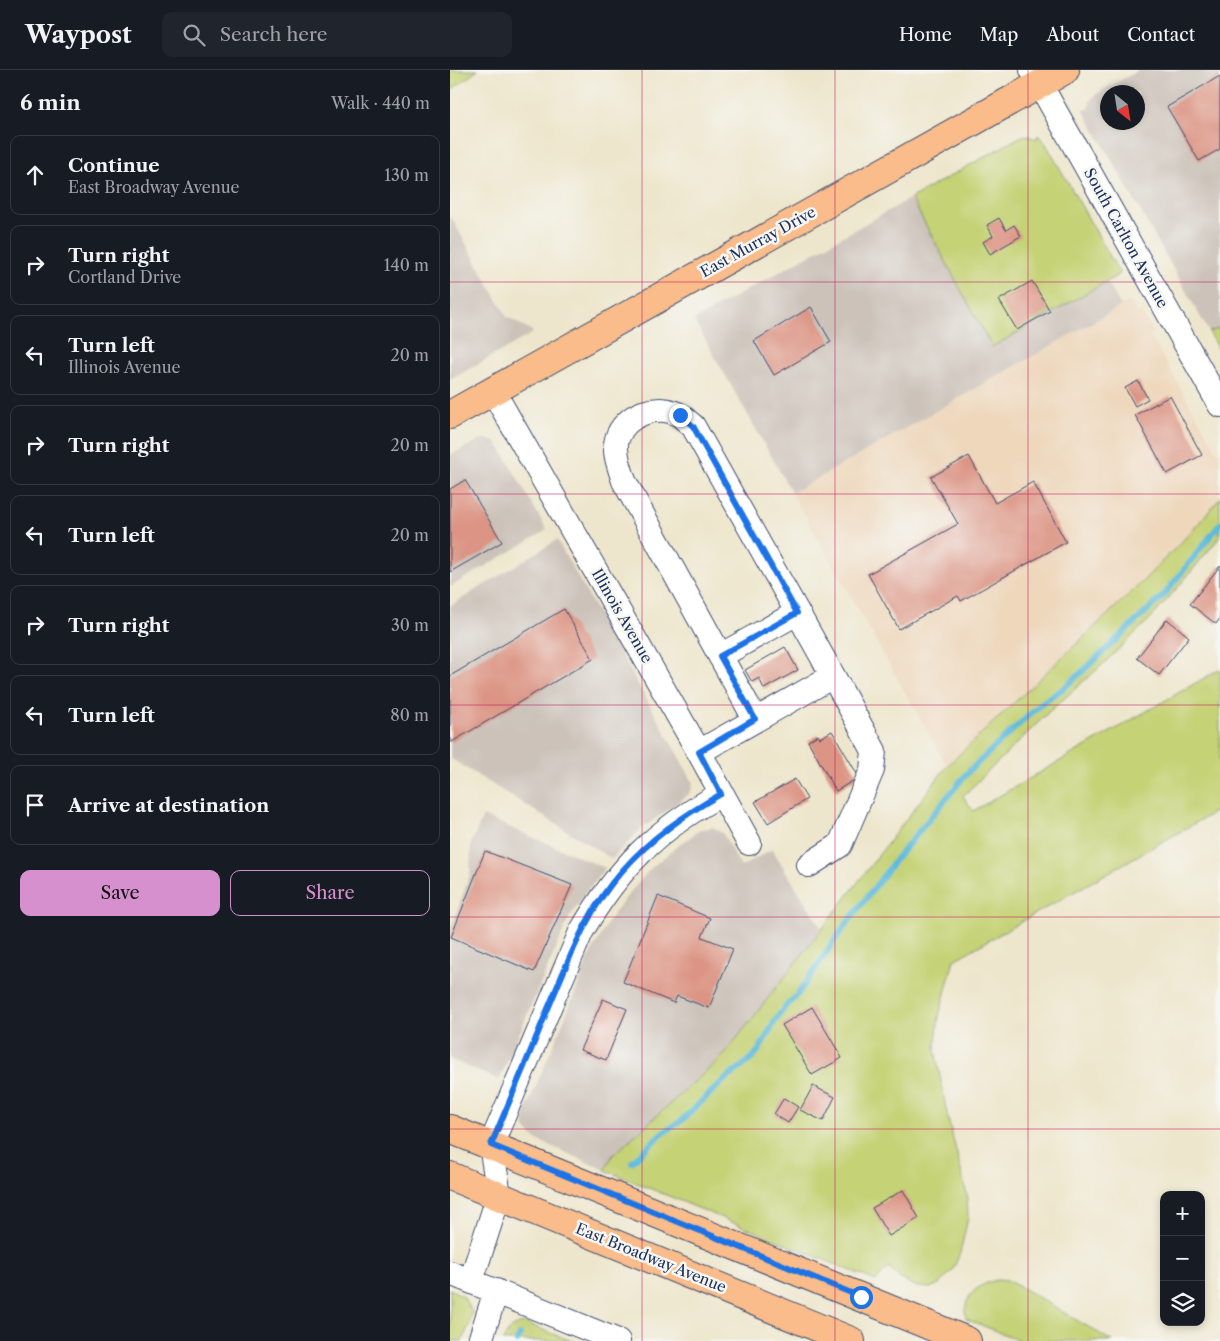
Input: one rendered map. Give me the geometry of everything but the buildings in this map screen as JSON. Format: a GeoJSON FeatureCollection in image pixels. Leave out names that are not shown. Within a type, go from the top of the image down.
{"type":"FeatureCollection","features":[{"type":"Feature","properties":{"kind":"main road","name":"East Murray Drive"},"geometry":{"type":"LineString","coordinates":[[450,415],[1036,77],[1065,70]]}},
{"type":"Feature","properties":{"kind":"main road"},"geometry":{"type":"LineString","coordinates":[[450,1129],[933,1334],[967,1341]]}},
{"type":"Feature","properties":{"kind":"main road","name":"East Broadway Avenue"},"geometry":{"type":"LineString","coordinates":[[450,1176],[851,1341]]}},
{"type":"Feature","properties":{"kind":"street","name":"South Carlton Avenue"},"geometry":{"type":"LineString","coordinates":[[1036,77],[1220,405]]}},
{"type":"Feature","properties":{"kind":"street","name":"Illinois Avenue"},"geometry":{"type":"LineString","coordinates":[[493,391],[749,843]]}},
{"type":"Feature","properties":{"kind":"street"},"geometry":{"type":"LineString","coordinates":[[755,719],[624,481],[617,459],[617,440],[626,422],[643,412],[660,410],[680,415],[693,426],[874,751],[872,770],[840,845],[809,865]]}},
{"type":"Feature","properties":{"kind":"street"},"geometry":{"type":"LineString","coordinates":[[720,656],[797,613]]}},
{"type":"Feature","properties":{"kind":"street"},"geometry":{"type":"LineString","coordinates":[[699,752],[833,676]]}},
{"type":"Feature","properties":{"kind":"street"},"geometry":{"type":"LineString","coordinates":[[618,1341],[460,1277],[499,1195],[491,1145],[571,953],[596,907],[621,872],[649,843],[690,812],[721,794]]}},
{"type":"Feature","properties":{"kind":"street"},"geometry":{"type":"LineString","coordinates":[[480,1341],[496,1291]]}},
{"type":"Feature","properties":{"kind":"shaded area"},"geometry":{"type":"Polygon","coordinates":[[[1139,70],[1220,70],[1220,328],[1209,332],[1084,111],[1084,109],[1089,109],[1090,101],[1100,92],[1100,130],[1145,130],[1145,85],[1112,85],[1139,70]]]}},
{"type":"Feature","properties":{"kind":"shaded area"},"geometry":{"type":"Polygon","coordinates":[[[911,198],[992,347],[1107,282],[1121,306],[792,493],[694,320],[911,198]]]}},
{"type":"Feature","properties":{"kind":"shaded area"},"geometry":{"type":"Polygon","coordinates":[[[450,215],[507,317],[531,330],[533,333],[450,380],[450,215]]]}},
{"type":"Feature","properties":{"kind":"shaded area"},"geometry":{"type":"Polygon","coordinates":[[[1130,301],[1137,313],[1141,311],[1154,333],[1150,335],[1218,453],[1220,452],[1220,498],[1193,530],[1140,584],[947,766],[792,493],[1130,301]]]}},
{"type":"Feature","properties":{"kind":"shaded area"},"geometry":{"type":"Polygon","coordinates":[[[484,438],[495,442],[501,449],[547,530],[450,587],[450,455],[484,438]]]}},
{"type":"Feature","properties":{"kind":"shaded area"},"geometry":{"type":"Polygon","coordinates":[[[557,540],[693,782],[692,789],[688,795],[641,829],[612,859],[450,758],[450,606],[557,540]]]}},
{"type":"Feature","properties":{"kind":"shaded area"},"geometry":{"type":"Polygon","coordinates":[[[483,816],[605,868],[569,918],[499,1080],[450,1059],[450,931],[470,874],[471,844],[483,816]]]}},
{"type":"Feature","properties":{"kind":"shaded area"},"geometry":{"type":"Polygon","coordinates":[[[713,827],[723,834],[741,867],[772,849],[822,929],[723,1056],[612,1156],[605,1170],[535,1139],[525,1128],[524,1116],[526,1109],[589,957],[610,919],[651,868],[700,830],[713,827]]]}},
{"type":"Feature","properties":{"kind":"green space"},"geometry":{"type":"Polygon","coordinates":[[[450,70],[478,70],[450,91],[450,70]]]}},
{"type":"Feature","properties":{"kind":"green space"},"geometry":{"type":"Polygon","coordinates":[[[1026,135],[1036,139],[1038,135],[1046,144],[1120,274],[992,347],[911,198],[1026,135]]]}},
{"type":"Feature","properties":{"kind":"green space"},"geometry":{"type":"Polygon","coordinates":[[[1220,328],[1220,351],[1209,332],[1220,328]]]}},
{"type":"Feature","properties":{"kind":"green space"},"geometry":{"type":"Polygon","coordinates":[[[1220,498],[1220,537],[1179,586],[1153,616],[1101,666],[1051,710],[963,796],[973,811],[1220,669],[1220,809],[954,960],[939,1016],[935,1049],[947,1114],[967,1195],[968,1218],[960,1253],[953,1270],[939,1284],[930,1288],[917,1287],[899,1278],[889,1268],[876,1281],[605,1170],[612,1156],[723,1056],[947,766],[1140,584],[1193,530],[1220,498]]]}},
{"type":"Feature","properties":{"kind":"green space"},"geometry":{"type":"Polygon","coordinates":[[[997,1280],[1008,1281],[1026,1290],[1112,1341],[1021,1341],[966,1319],[966,1304],[972,1293],[983,1285],[997,1280]]]}},
{"type":"Feature","properties":{"kind":"green space"},"geometry":{"type":"Polygon","coordinates":[[[450,1289],[463,1296],[472,1312],[470,1323],[462,1341],[450,1341],[450,1289]]]}},
{"type":"Feature","properties":{"kind":"green space"},"geometry":{"type":"Polygon","coordinates":[[[525,1323],[572,1341],[503,1341],[511,1329],[525,1323]]]}},
{"type":"Feature","properties":{"kind":"waterway"},"geometry":{"type":"LineString","coordinates":[[632,1162],[660,1135],[681,1121],[723,1081],[749,1061],[759,1050],[775,1021],[798,994],[839,934],[896,859],[969,771],[1043,702],[1064,688],[1164,595],[1220,524]]}},
{"type":"Feature","properties":{"kind":"waterway"},"geometry":{"type":"LineString","coordinates":[[517,1341],[520,1335]]}},
{"type":"Feature","properties":{"kind":"route"},"geometry":{"type":"LineString","coordinates":[[680,415],[693,426],[797,613],[720,656],[755,719],[699,752],[721,794],[696,808],[649,843],[621,872],[596,907],[571,953],[491,1145],[861,1297]]}}]}
